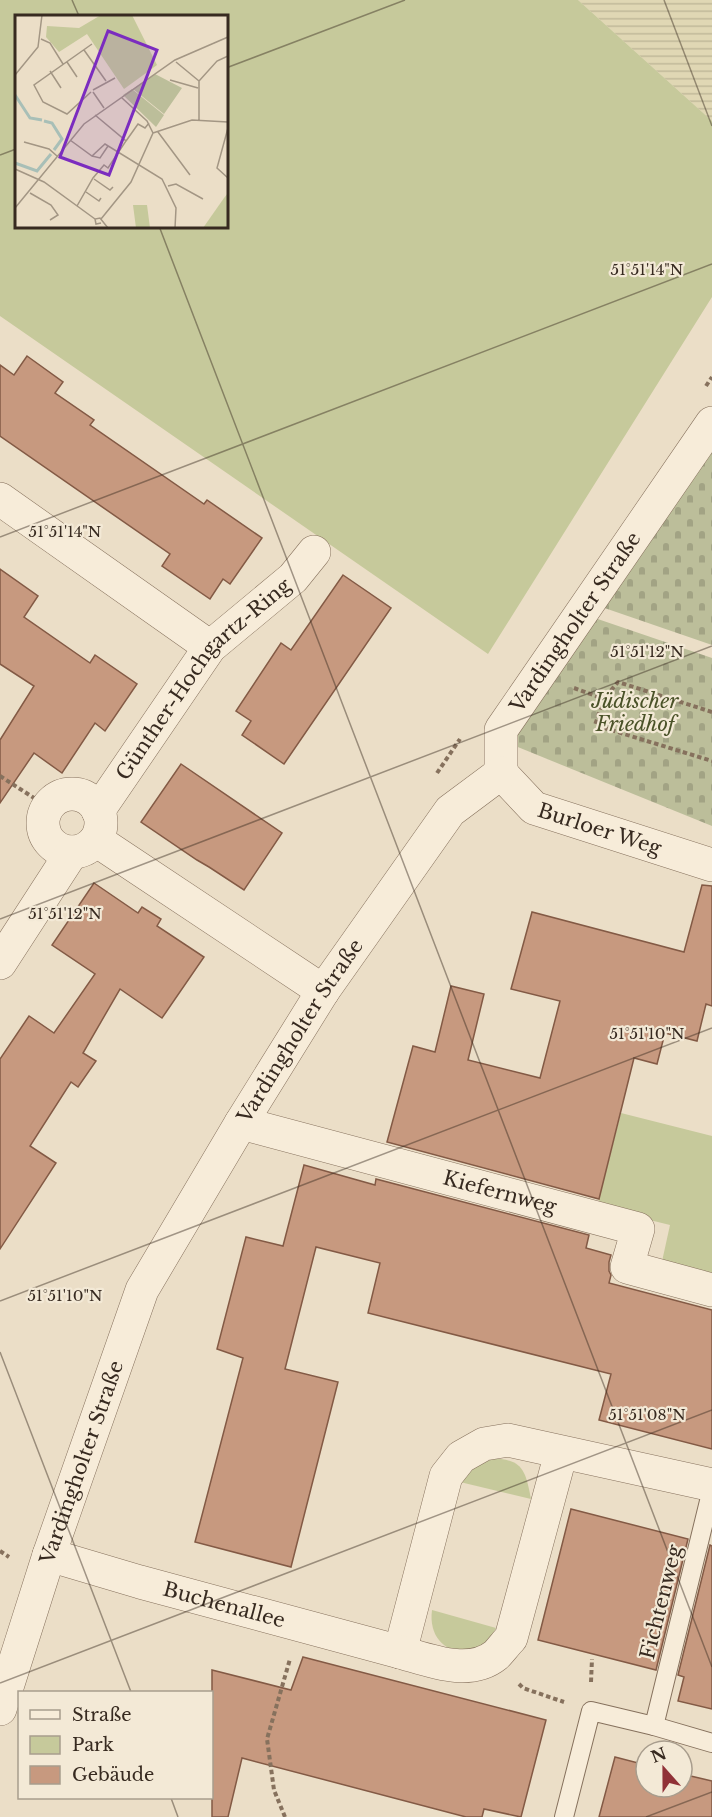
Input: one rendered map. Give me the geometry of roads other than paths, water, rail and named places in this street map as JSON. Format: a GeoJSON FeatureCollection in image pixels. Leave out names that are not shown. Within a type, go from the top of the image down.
{"type":"FeatureCollection","features":[{"type":"Feature","properties":{"kind":"street","name":"Vardingholter Straße"},"geometry":{"type":"LineString","coordinates":[[0,1709],[49,1555],[142,1290],[241,1123],[323,992],[450,811],[501,773],[501,730],[712,423]]}},
{"type":"Feature","properties":{"kind":"street"},"geometry":{"type":"LineString","coordinates":[[0,499],[210,647]]}},
{"type":"Feature","properties":{"kind":"street","name":"Günther-Hochgartz-Ring"},"geometry":{"type":"LineString","coordinates":[[0,963],[89,834],[210,647],[293,578],[314,552]]}},
{"type":"Feature","properties":{"kind":"street","name":"Burloer Weg"},"geometry":{"type":"LineString","coordinates":[[501,773],[534,808],[712,865]]}},
{"type":"Feature","properties":{"kind":"street"},"geometry":{"type":"LineString","coordinates":[[74,794],[84,797],[93,803],[89,834],[63,852],[55,848],[44,833],[42,824],[48,807],[64,795],[74,794]]}},
{"type":"Feature","properties":{"kind":"street"},"geometry":{"type":"LineString","coordinates":[[89,834],[323,992]]}},
{"type":"Feature","properties":{"kind":"street","name":"Kiefernweg"},"geometry":{"type":"LineString","coordinates":[[241,1123],[638,1229],[627,1267],[712,1290]]}},
{"type":"Feature","properties":{"kind":"street"},"geometry":{"type":"LineString","coordinates":[[400,1652],[446,1476],[461,1457],[484,1444],[508,1440],[712,1487]]}},
{"type":"Feature","properties":{"kind":"street","name":"Buchenallee"},"geometry":{"type":"LineString","coordinates":[[49,1555],[140,1582],[450,1665],[474,1665],[494,1656],[511,1638],[561,1453]]}},
{"type":"Feature","properties":{"kind":"lane","name":"Fichtenweg"},"geometry":{"type":"LineString","coordinates":[[654,1726],[712,1487]]}},
{"type":"Feature","properties":{"kind":"lane"},"geometry":{"type":"LineString","coordinates":[[564,1817],[591,1711],[712,1743]]}},
{"type":"Feature","properties":{"kind":"park label","name":"Jüdischer Friedhof"},"geometry":{"type":"Point","coordinates":[635,712]}}]}
